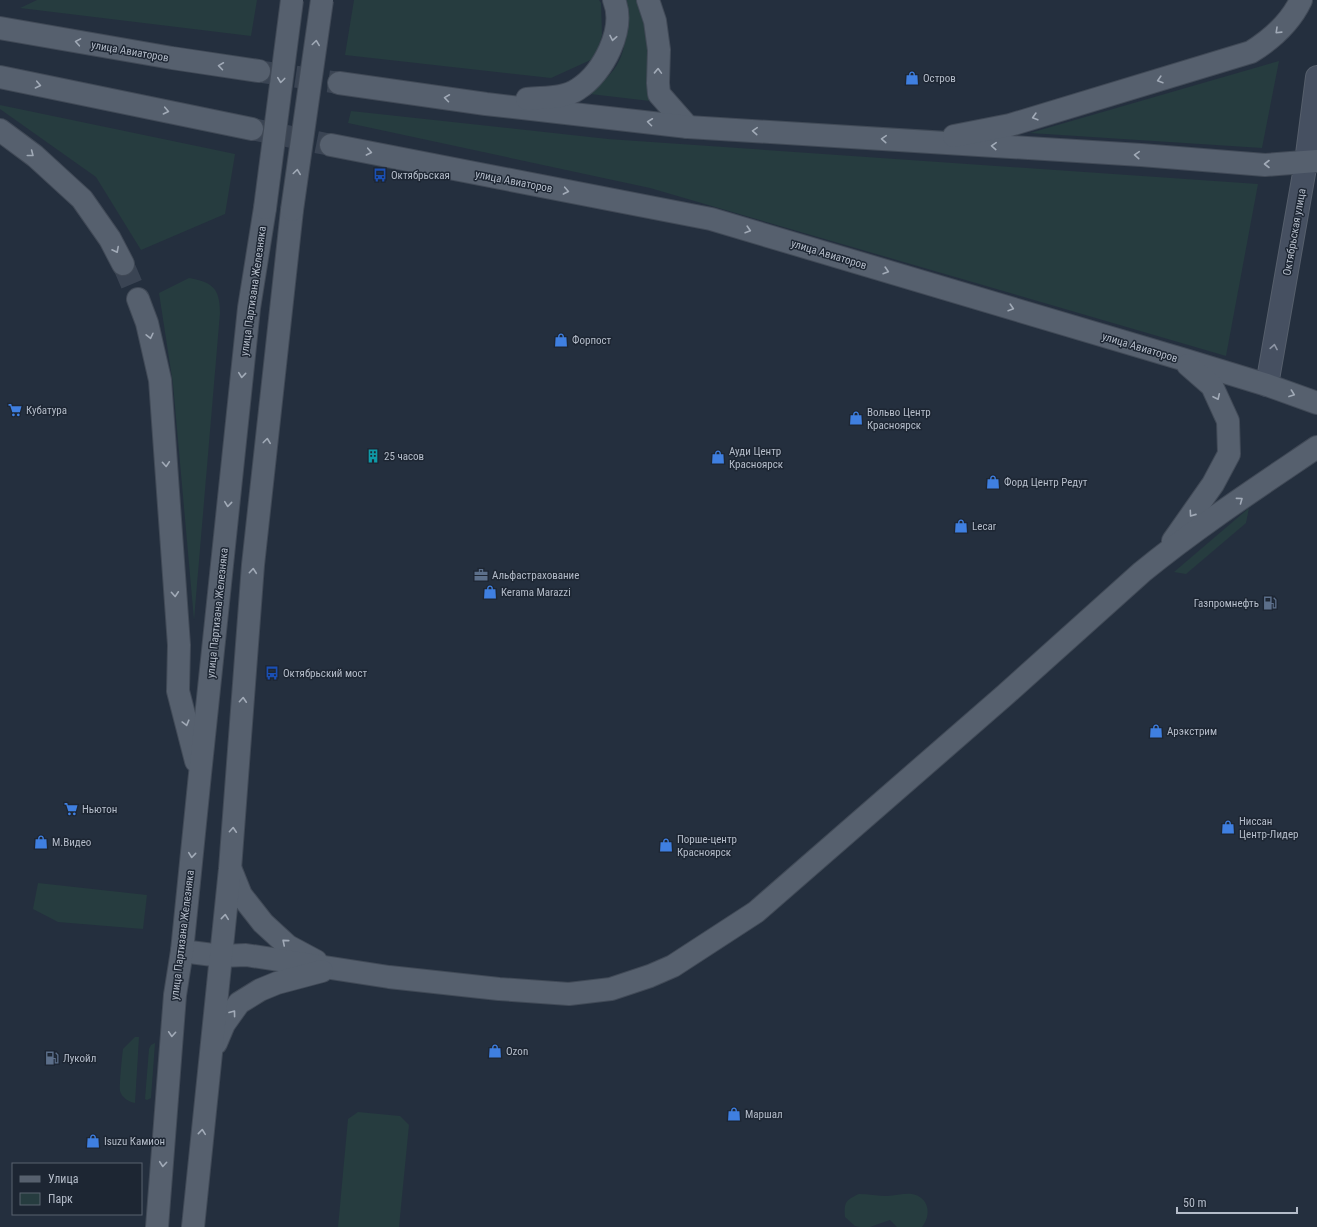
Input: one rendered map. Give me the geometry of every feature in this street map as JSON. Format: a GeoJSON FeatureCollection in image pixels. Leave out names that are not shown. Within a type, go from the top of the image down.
{"type":"FeatureCollection","features":[{"type":"Feature","properties":{"kind":"main road","name":"улица Партизана Железняка"},"geometry":{"type":"LineString","coordinates":[[157,1227],[175,996],[182,951],[249,308],[265,208],[292,0]]}},
{"type":"Feature","properties":{"kind":"main road"},"geometry":{"type":"LineString","coordinates":[[193,1227],[230,869],[253,565],[292,210],[322,0]]}},
{"type":"Feature","properties":{"kind":"main road"},"geometry":{"type":"LineString","coordinates":[[486,104],[562,95],[578,90],[594,75],[604,61],[612,44],[616,21],[614,0]]}},
{"type":"Feature","properties":{"kind":"main road"},"geometry":{"type":"LineString","coordinates":[[648,0],[655,21],[659,50],[659,94],[688,127]]}},
{"type":"Feature","properties":{"kind":"main road"},"geometry":{"type":"LineString","coordinates":[[923,142],[1010,125],[1251,52],[1281,30],[1298,7],[1301,0]]}},
{"type":"Feature","properties":{"kind":"main road","name":"улица Авиаторов"},"geometry":{"type":"LineString","coordinates":[[0,28],[172,58],[260,71]]}},
{"type":"Feature","properties":{"kind":"main road"},"geometry":{"type":"LineString","coordinates":[[0,77],[252,129]]}},
{"type":"Feature","properties":{"kind":"main road"},"geometry":{"type":"LineString","coordinates":[[339,83],[486,104],[688,127],[1141,155],[1265,165],[1311,162]]}},
{"type":"Feature","properties":{"kind":"main road"},"geometry":{"type":"LineString","coordinates":[[0,130],[34,156],[82,199],[110,239],[123,264]]}},
{"type":"Feature","properties":{"kind":"main road","name":"улица Авиаторов"},"geometry":{"type":"LineString","coordinates":[[331,145],[710,219],[1182,359],[1317,403]]}},
{"type":"Feature","properties":{"kind":"main road"},"geometry":{"type":"LineString","coordinates":[[138,299],[147,323],[160,380],[179,645],[178,692],[200,774]]}},
{"type":"Feature","properties":{"kind":"main road"},"geometry":{"type":"LineString","coordinates":[[1163,555],[1213,484],[1229,454],[1228,421],[1212,386],[1182,359]]}},
{"type":"Feature","properties":{"kind":"main road"},"geometry":{"type":"LineString","coordinates":[[182,951],[221,956],[246,955],[389,977],[491,988],[569,994],[610,989],[650,976],[673,966],[756,912],[1163,555],[1257,487],[1317,447]]}},
{"type":"Feature","properties":{"kind":"main road"},"geometry":{"type":"LineString","coordinates":[[230,869],[241,895],[263,923],[288,946],[331,969]]}},
{"type":"Feature","properties":{"kind":"main road"},"geometry":{"type":"LineString","coordinates":[[210,1060],[224,1024],[239,1003],[260,990],[277,983],[331,969]]}},
{"type":"Feature","properties":{"kind":"street","name":"Октябрьская улица"},"geometry":{"type":"LineString","coordinates":[[1267,386],[1311,162],[1317,77]]}},
{"type":"Feature","properties":{"kind":"green space"},"geometry":{"type":"Polygon","coordinates":[[[37,0],[257,0],[251,36],[20,8],[37,0]]]}},
{"type":"Feature","properties":{"kind":"green space"},"geometry":{"type":"Polygon","coordinates":[[[354,0],[599,0],[601,3],[602,35],[595,58],[551,78],[345,55],[354,0]]]}},
{"type":"Feature","properties":{"kind":"green space"},"geometry":{"type":"Polygon","coordinates":[[[625,0],[639,0],[646,31],[650,101],[590,94],[606,79],[619,61],[622,54],[626,32],[625,0]]]}},
{"type":"Feature","properties":{"kind":"green space"},"geometry":{"type":"Polygon","coordinates":[[[1279,61],[1262,148],[1030,133],[1279,61]]]}},
{"type":"Feature","properties":{"kind":"green space"},"geometry":{"type":"Polygon","coordinates":[[[0,105],[235,154],[225,214],[141,250],[96,177],[0,109],[0,105]]]}},
{"type":"Feature","properties":{"kind":"green space"},"geometry":{"type":"Polygon","coordinates":[[[351,111],[608,139],[1258,184],[1226,356],[650,188],[348,123],[351,111]]]}},
{"type":"Feature","properties":{"kind":"green space"},"geometry":{"type":"Polygon","coordinates":[[[189,278],[204,282],[214,288],[217,292],[220,305],[194,620],[173,384],[159,293],[189,278]]]}},
{"type":"Feature","properties":{"kind":"green space"},"geometry":{"type":"Polygon","coordinates":[[[1249,508],[1246,523],[1186,574],[1174,572],[1249,508]]]}},
{"type":"Feature","properties":{"kind":"green space"},"geometry":{"type":"Polygon","coordinates":[[[38,883],[147,895],[143,929],[58,922],[33,909],[38,883]]]}},
{"type":"Feature","properties":{"kind":"green space"},"geometry":{"type":"Polygon","coordinates":[[[135,1037],[139,1037],[135,1103],[124,1098],[120,1088],[123,1049],[135,1037]]]}},
{"type":"Feature","properties":{"kind":"green space"},"geometry":{"type":"Polygon","coordinates":[[[155,1043],[151,1098],[147,1100],[145,1099],[149,1049],[151,1045],[155,1043]]]}},
{"type":"Feature","properties":{"kind":"green space"},"geometry":{"type":"Polygon","coordinates":[[[358,1112],[400,1116],[409,1125],[399,1227],[338,1227],[348,1119],[358,1112]]]}},
{"type":"Feature","properties":{"kind":"green space"},"geometry":{"type":"Polygon","coordinates":[[[859,1194],[887,1196],[912,1194],[918,1196],[927,1207],[927,1217],[922,1227],[897,1227],[890,1220],[870,1227],[855,1226],[845,1217],[845,1205],[848,1200],[859,1194]]]}},
{"type":"Feature","properties":{"kind":"tunnel"},"geometry":{"type":"LineString","coordinates":[[263,72],[339,83]]}},
{"type":"Feature","properties":{"kind":"tunnel"},"geometry":{"type":"LineString","coordinates":[[252,129],[331,145]]}},
{"type":"Feature","properties":{"kind":"tunnel"},"geometry":{"type":"LineString","coordinates":[[123,264],[138,299]]}},
{"type":"Feature","properties":{"kind":"place","name":"Остров"},"geometry":{"type":"Point","coordinates":[912,78]}},
{"type":"Feature","properties":{"kind":"place","name":"Октябрьская"},"geometry":{"type":"Point","coordinates":[380,175]}},
{"type":"Feature","properties":{"kind":"place","name":"Форпост"},"geometry":{"type":"Point","coordinates":[561,340]}},
{"type":"Feature","properties":{"kind":"place","name":"Кубатура"},"geometry":{"type":"Point","coordinates":[15,410]}},
{"type":"Feature","properties":{"kind":"place","name":"Вольво Центр Красноярск"},"geometry":{"type":"Point","coordinates":[856,418]}},
{"type":"Feature","properties":{"kind":"place","name":"25 часов"},"geometry":{"type":"Point","coordinates":[373,456]}},
{"type":"Feature","properties":{"kind":"place","name":"Ауди Центр Красноярск"},"geometry":{"type":"Point","coordinates":[718,457]}},
{"type":"Feature","properties":{"kind":"place","name":"Форд Центр Редут"},"geometry":{"type":"Point","coordinates":[993,482]}},
{"type":"Feature","properties":{"kind":"place","name":"Lecar"},"geometry":{"type":"Point","coordinates":[961,526]}},
{"type":"Feature","properties":{"kind":"place","name":"Альфастрахование"},"geometry":{"type":"Point","coordinates":[481,575]}},
{"type":"Feature","properties":{"kind":"place","name":"Kerama Marazzi"},"geometry":{"type":"Point","coordinates":[490,592]}},
{"type":"Feature","properties":{"kind":"place","name":"Газпромнефть"},"geometry":{"type":"Point","coordinates":[1270,603]}},
{"type":"Feature","properties":{"kind":"place","name":"Октябрьский мост"},"geometry":{"type":"Point","coordinates":[272,673]}},
{"type":"Feature","properties":{"kind":"place","name":"Арэкстрим"},"geometry":{"type":"Point","coordinates":[1156,731]}},
{"type":"Feature","properties":{"kind":"place","name":"Ньютон"},"geometry":{"type":"Point","coordinates":[71,809]}},
{"type":"Feature","properties":{"kind":"place","name":"Ниссан Центр-Лидер"},"geometry":{"type":"Point","coordinates":[1228,827]}},
{"type":"Feature","properties":{"kind":"place","name":"М.Видео"},"geometry":{"type":"Point","coordinates":[41,842]}},
{"type":"Feature","properties":{"kind":"place","name":"Порше-центр Красноярск"},"geometry":{"type":"Point","coordinates":[666,845]}},
{"type":"Feature","properties":{"kind":"place","name":"Ozon"},"geometry":{"type":"Point","coordinates":[495,1051]}},
{"type":"Feature","properties":{"kind":"place","name":"Лукойл"},"geometry":{"type":"Point","coordinates":[52,1058]}},
{"type":"Feature","properties":{"kind":"place","name":"Маршал"},"geometry":{"type":"Point","coordinates":[734,1114]}},
{"type":"Feature","properties":{"kind":"place","name":"Isuzu Камион"},"geometry":{"type":"Point","coordinates":[93,1141]}}]}
